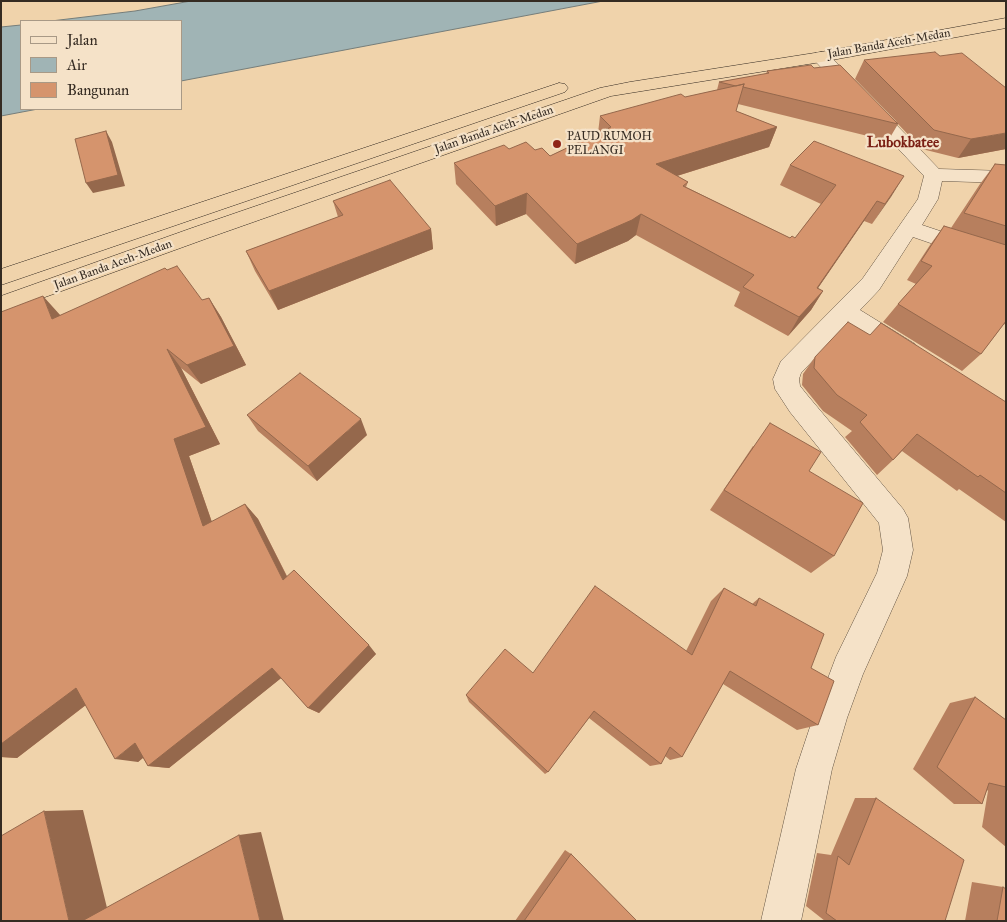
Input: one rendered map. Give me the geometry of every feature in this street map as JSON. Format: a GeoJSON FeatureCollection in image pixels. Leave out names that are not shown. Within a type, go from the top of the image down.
{"type":"FeatureCollection","features":[{"type":"Feature","properties":{"kind":"highway","name":"Jalan Banda Aceh-Medan"},"geometry":{"type":"LineString","coordinates":[[1,306],[200,233],[606,92],[906,27],[1006,8]]}},
{"type":"Feature","properties":{"kind":"highway","name":"Jalan Banda Aceh-Medan"},"geometry":{"type":"LineString","coordinates":[[1,277],[581,82],[816,46],[1006,23]]}},
{"type":"Feature","properties":{"kind":"highway"},"geometry":{"type":"LineString","coordinates":[[188,214],[200,233]]}},
{"type":"Feature","properties":{"kind":"street"},"geometry":{"type":"LineString","coordinates":[[816,46],[934,175],[1006,176]]}},
{"type":"Feature","properties":{"kind":"street"},"geometry":{"type":"LineString","coordinates":[[781,921],[814,769],[830,718],[848,669],[892,576],[898,550],[893,518],[788,389],[786,379],[790,368],[871,284],[928,199],[934,175]]}},
{"type":"Feature","properties":{"kind":"street"},"geometry":{"type":"LineString","coordinates":[[909,228],[1006,261]]}},
{"type":"Feature","properties":{"kind":"street"},"geometry":{"type":"LineString","coordinates":[[844,312],[925,364]]}},
{"type":"Feature","properties":{"kind":"water"},"geometry":{"type":"Polygon","coordinates":[[[191,1],[603,1],[182,81],[182,20],[59,20],[135,11],[191,1]]]}},
{"type":"Feature","properties":{"kind":"water"},"geometry":{"type":"Polygon","coordinates":[[[20,25],[20,110],[33,110],[1,116],[1,27],[20,25]]]}},
{"type":"Feature","properties":{"kind":"building"},"geometry":{"type":"Polygon","coordinates":[[[935,52],[940,56],[962,53],[1006,88],[1006,133],[971,139],[934,130],[864,60],[935,52]]]}},
{"type":"Feature","properties":{"kind":"building"},"geometry":{"type":"Polygon","coordinates":[[[811,65],[814,68],[840,65],[898,124],[743,87],[744,84],[736,86],[719,82],[769,73],[767,71],[811,65]]]}},
{"type":"Feature","properties":{"kind":"building"},"geometry":{"type":"Polygon","coordinates":[[[744,84],[736,111],[777,127],[656,164],[688,182],[683,186],[790,238],[792,236],[795,238],[836,185],[790,165],[814,141],[904,176],[885,204],[877,201],[817,288],[823,291],[799,317],[743,287],[754,275],[641,214],[632,220],[577,244],[527,193],[495,206],[454,163],[504,145],[509,149],[526,142],[535,150],[542,148],[550,156],[611,127],[600,116],[681,94],[685,97],[744,84]]]}},
{"type":"Feature","properties":{"kind":"building"},"geometry":{"type":"Polygon","coordinates":[[[106,131],[118,175],[86,183],[75,139],[106,131]]]}},
{"type":"Feature","properties":{"kind":"building"},"geometry":{"type":"Polygon","coordinates":[[[995,164],[1006,165],[1006,226],[964,213],[995,164]]]}},
{"type":"Feature","properties":{"kind":"building"},"geometry":{"type":"Polygon","coordinates":[[[390,180],[431,229],[269,291],[246,251],[343,215],[333,201],[390,180]]]}},
{"type":"Feature","properties":{"kind":"building"},"geometry":{"type":"Polygon","coordinates":[[[944,226],[1006,245],[1006,321],[981,354],[898,304],[932,266],[921,261],[944,226]]]}},
{"type":"Feature","properties":{"kind":"building"},"geometry":{"type":"Polygon","coordinates":[[[177,266],[202,300],[209,298],[234,346],[187,365],[167,349],[206,427],[174,439],[203,526],[245,504],[283,580],[294,570],[369,645],[308,708],[272,668],[148,766],[135,743],[115,759],[76,688],[1,744],[1,312],[43,296],[52,319],[165,268],[167,270],[177,266]]]}},
{"type":"Feature","properties":{"kind":"building"},"geometry":{"type":"Polygon","coordinates":[[[848,322],[870,335],[881,323],[1006,402],[1006,493],[980,475],[978,477],[917,434],[893,460],[860,422],[867,415],[837,395],[814,368],[815,357],[848,322]]]}},
{"type":"Feature","properties":{"kind":"building"},"geometry":{"type":"Polygon","coordinates":[[[300,373],[361,419],[308,466],[247,415],[300,373]]]}},
{"type":"Feature","properties":{"kind":"building"},"geometry":{"type":"Polygon","coordinates":[[[770,423],[821,452],[809,471],[863,503],[834,556],[724,490],[770,423]]]}},
{"type":"Feature","properties":{"kind":"building"},"geometry":{"type":"Polygon","coordinates":[[[595,586],[692,655],[724,588],[756,606],[759,598],[824,634],[811,668],[834,681],[818,725],[730,671],[682,757],[670,747],[661,764],[594,711],[548,772],[466,695],[505,649],[533,673],[595,586]]]}},
{"type":"Feature","properties":{"kind":"building"},"geometry":{"type":"Polygon","coordinates":[[[975,697],[1006,720],[1006,787],[989,783],[982,804],[937,767],[975,697]]]}},
{"type":"Feature","properties":{"kind":"building"},"geometry":{"type":"Polygon","coordinates":[[[876,798],[964,860],[945,921],[837,921],[826,913],[838,856],[849,865],[876,798]]]}},
{"type":"Feature","properties":{"kind":"building"},"geometry":{"type":"Polygon","coordinates":[[[44,811],[69,921],[1,921],[1,836],[44,811]]]}},
{"type":"Feature","properties":{"kind":"building"},"geometry":{"type":"Polygon","coordinates":[[[239,835],[260,921],[82,921],[239,835]]]}},
{"type":"Feature","properties":{"kind":"building"},"geometry":{"type":"Polygon","coordinates":[[[571,854],[637,921],[524,921],[571,854]]]}},
{"type":"Feature","properties":{"kind":"building"},"geometry":{"type":"Polygon","coordinates":[[[1003,887],[1006,889],[1006,921],[997,921],[1003,887]]]}},
{"type":"Feature","properties":{"kind":"place","name":"PAUD RUMOH PELANGI"},"geometry":{"type":"Point","coordinates":[557,144]}},
{"type":"Feature","properties":{"kind":"district","name":"Lubokbatee"},"geometry":{"type":"Point","coordinates":[903,143]}}]}
